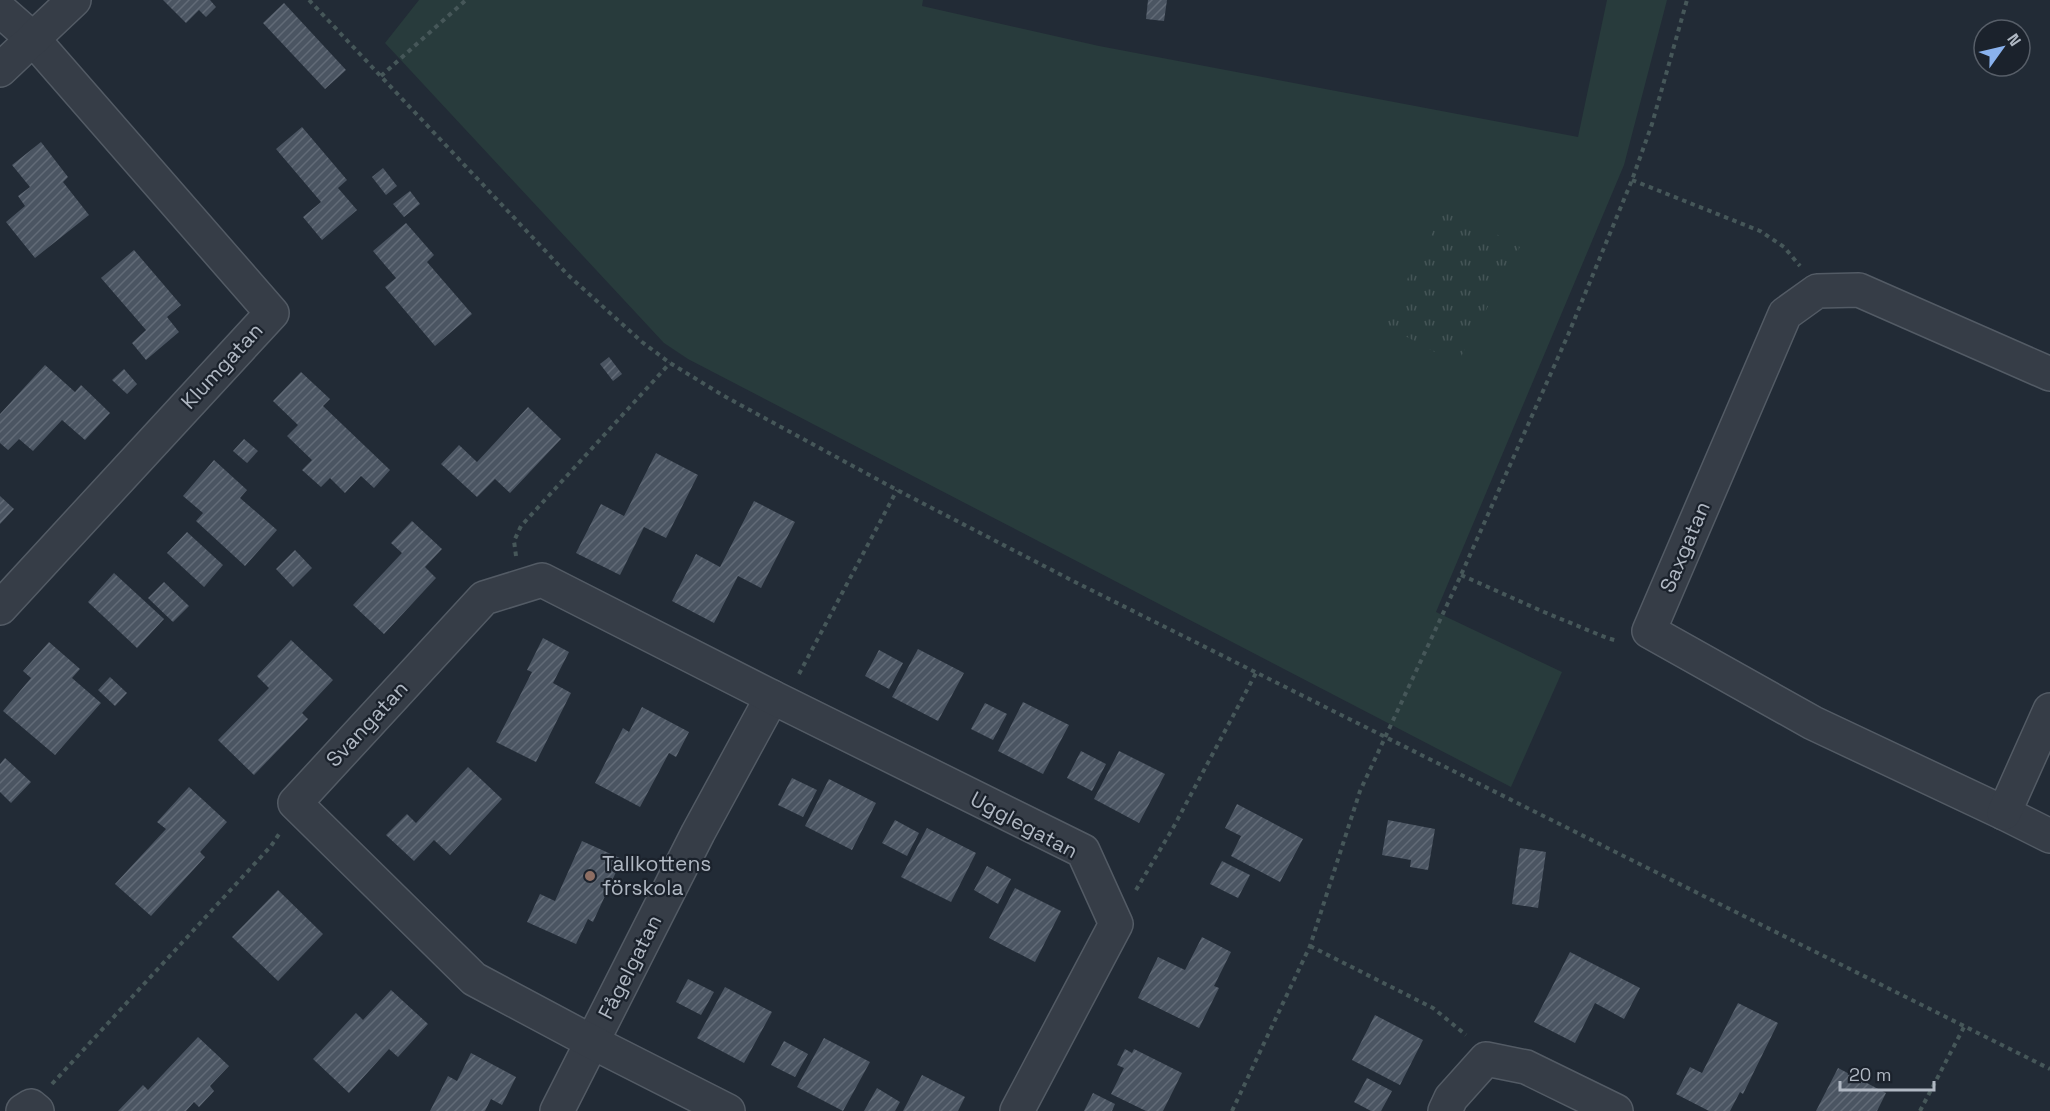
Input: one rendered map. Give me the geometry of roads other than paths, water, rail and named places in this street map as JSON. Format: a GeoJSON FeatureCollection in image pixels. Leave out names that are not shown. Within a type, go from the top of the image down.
{"type":"FeatureCollection","features":[{"type":"Feature","properties":{"kind":"street"},"geometry":{"type":"LineString","coordinates":[[0,70],[74,0]]}},
{"type":"Feature","properties":{"kind":"street"},"geometry":{"type":"LineString","coordinates":[[0,10],[33,39]]}},
{"type":"Feature","properties":{"kind":"street","name":"Klumgatan"},"geometry":{"type":"LineString","coordinates":[[0,608],[272,313],[33,39]]}},
{"type":"Feature","properties":{"kind":"street","name":"Saxgatan"},"geometry":{"type":"LineString","coordinates":[[2004,813],[1813,723],[1649,631],[1785,314],[1817,291],[1859,290],[2050,374]]}},
{"type":"Feature","properties":{"kind":"street","name":"Svangatan"},"geometry":{"type":"LineString","coordinates":[[592,1042],[474,978],[295,803],[484,598],[542,580],[772,697]]}},
{"type":"Feature","properties":{"kind":"street","name":"Ugglegatan"},"geometry":{"type":"LineString","coordinates":[[772,697],[1083,851],[1116,924],[1017,1111]]}},
{"type":"Feature","properties":{"kind":"street","name":"Fågelgatan"},"geometry":{"type":"LineString","coordinates":[[557,1111],[698,833],[772,697]]}},
{"type":"Feature","properties":{"kind":"street"},"geometry":{"type":"LineString","coordinates":[[2050,710],[2004,813],[2050,836]]}},
{"type":"Feature","properties":{"kind":"street"},"geometry":{"type":"LineString","coordinates":[[592,1042],[728,1111]]}},
{"type":"Feature","properties":{"kind":"street"},"geometry":{"type":"LineString","coordinates":[[1445,1111],[1451,1098],[1486,1059],[1526,1067],[1616,1111]]}},
{"type":"Feature","properties":{"kind":"place","name":"Tallkottens förskola"},"geometry":{"type":"Point","coordinates":[590,876]}}]}
